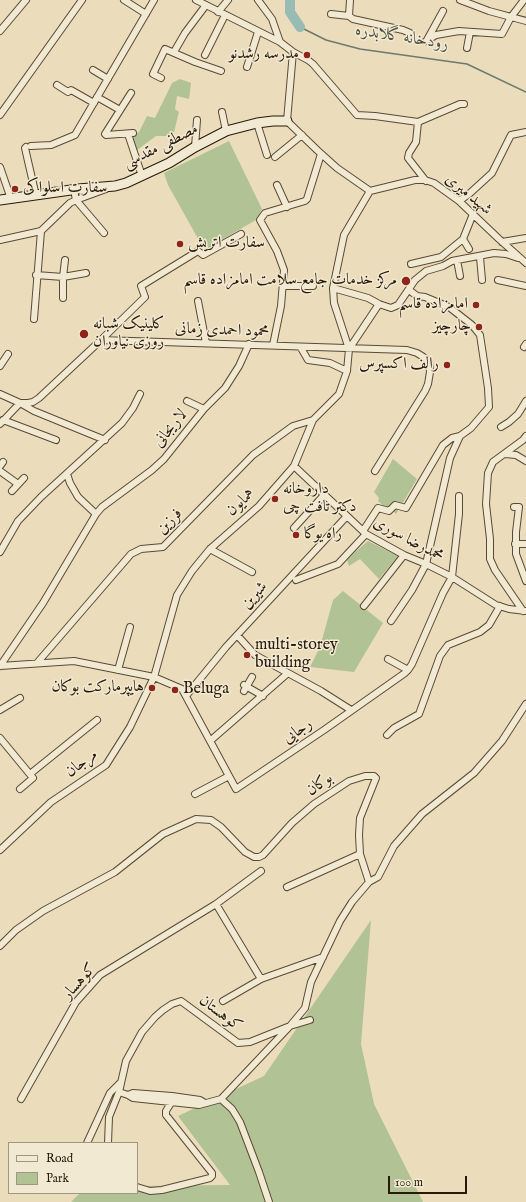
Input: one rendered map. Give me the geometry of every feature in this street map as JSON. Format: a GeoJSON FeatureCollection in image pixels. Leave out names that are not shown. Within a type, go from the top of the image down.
{"type":"FeatureCollection","features":[{"type":"Feature","properties":{"kind":"main road","name":"مصطفی مقدسی"},"geometry":{"type":"LineString","coordinates":[[0,200],[115,186],[142,176],[169,163],[195,147],[226,131],[257,123],[287,121]]}},
{"type":"Feature","properties":{"kind":"street"},"geometry":{"type":"LineString","coordinates":[[0,31],[26,0]]}},
{"type":"Feature","properties":{"kind":"street"},"geometry":{"type":"LineString","coordinates":[[0,115],[82,0]]}},
{"type":"Feature","properties":{"kind":"street"},"geometry":{"type":"LineString","coordinates":[[124,0],[146,14]]}},
{"type":"Feature","properties":{"kind":"street"},"geometry":{"type":"LineString","coordinates":[[36,196],[25,148],[51,145],[75,135],[154,0]]}},
{"type":"Feature","properties":{"kind":"street"},"geometry":{"type":"LineString","coordinates":[[196,0],[280,42],[293,52],[308,60],[357,115],[418,122],[460,104],[464,104]]}},
{"type":"Feature","properties":{"kind":"street"},"geometry":{"type":"LineString","coordinates":[[218,12],[228,0]]}},
{"type":"Feature","properties":{"kind":"street"},"geometry":{"type":"LineString","coordinates":[[258,0],[272,19],[280,42]]}},
{"type":"Feature","properties":{"kind":"street"},"geometry":{"type":"LineString","coordinates":[[349,16],[350,0]]}},
{"type":"Feature","properties":{"kind":"street"},"geometry":{"type":"LineString","coordinates":[[460,0],[526,21]]}},
{"type":"Feature","properties":{"kind":"street"},"geometry":{"type":"LineString","coordinates":[[443,11],[426,41],[436,35],[459,31],[502,34],[511,17],[524,0]]}},
{"type":"Feature","properties":{"kind":"street"},"geometry":{"type":"LineString","coordinates":[[174,52],[185,33],[206,5]]}},
{"type":"Feature","properties":{"kind":"street"},"geometry":{"type":"LineString","coordinates":[[331,14],[349,16],[353,19],[404,30],[410,33]]}},
{"type":"Feature","properties":{"kind":"street"},"geometry":{"type":"LineString","coordinates":[[205,55],[225,15]]}},
{"type":"Feature","properties":{"kind":"street"},"geometry":{"type":"LineString","coordinates":[[247,67],[258,32]]}},
{"type":"Feature","properties":{"kind":"street"},"geometry":{"type":"LineString","coordinates":[[466,48],[470,32]]}},
{"type":"Feature","properties":{"kind":"street"},"geometry":{"type":"LineString","coordinates":[[161,78],[153,74],[165,49],[221,71]]}},
{"type":"Feature","properties":{"kind":"street"},"geometry":{"type":"LineString","coordinates":[[293,52],[287,121],[337,168],[370,191],[344,236],[333,288],[334,303],[349,349]]}},
{"type":"Feature","properties":{"kind":"street"},"geometry":{"type":"LineString","coordinates":[[93,70],[108,79]]}},
{"type":"Feature","properties":{"kind":"street"},"geometry":{"type":"LineString","coordinates":[[57,85],[68,92],[71,90],[94,103]]}},
{"type":"Feature","properties":{"kind":"street"},"geometry":{"type":"LineString","coordinates":[[131,93],[105,135],[130,134],[142,176]]}},
{"type":"Feature","properties":{"kind":"street"},"geometry":{"type":"LineString","coordinates":[[97,97],[120,110]]}},
{"type":"Feature","properties":{"kind":"street"},"geometry":{"type":"LineString","coordinates":[[222,112],[226,131]]}},
{"type":"Feature","properties":{"kind":"street"},"geometry":{"type":"LineString","coordinates":[[195,147],[198,120]]}},
{"type":"Feature","properties":{"kind":"street"},"geometry":{"type":"LineString","coordinates":[[418,122],[416,142],[408,156],[410,161],[426,181]]}},
{"type":"Feature","properties":{"kind":"street"},"geometry":{"type":"LineString","coordinates":[[257,123],[267,155]]}},
{"type":"Feature","properties":{"kind":"street"},"geometry":{"type":"LineString","coordinates":[[459,201],[492,173],[511,135],[526,132]]}},
{"type":"Feature","properties":{"kind":"street"},"geometry":{"type":"LineString","coordinates":[[275,157],[302,135]]}},
{"type":"Feature","properties":{"kind":"street"},"geometry":{"type":"LineString","coordinates":[[273,345],[277,328],[284,270],[277,251],[260,220],[265,213],[305,201],[307,199],[321,154]]}},
{"type":"Feature","properties":{"kind":"street"},"geometry":{"type":"LineString","coordinates":[[0,167],[11,199]]}},
{"type":"Feature","properties":{"kind":"street","name":"شهید میری"},"geometry":{"type":"LineString","coordinates":[[370,191],[415,180],[434,183],[459,201],[524,261]]}},
{"type":"Feature","properties":{"kind":"street"},"geometry":{"type":"LineString","coordinates":[[277,185],[287,206]]}},
{"type":"Feature","properties":{"kind":"street"},"geometry":{"type":"LineString","coordinates":[[0,240],[41,231],[63,209],[76,200],[115,186]]}},
{"type":"Feature","properties":{"kind":"street"},"geometry":{"type":"LineString","coordinates":[[74,190],[76,200],[104,233]]}},
{"type":"Feature","properties":{"kind":"street"},"geometry":{"type":"LineString","coordinates":[[411,264],[441,257],[463,239],[473,214]]}},
{"type":"Feature","properties":{"kind":"street"},"geometry":{"type":"LineString","coordinates":[[34,319],[36,275],[41,231]]}},
{"type":"Feature","properties":{"kind":"street"},"geometry":{"type":"LineString","coordinates":[[20,402],[28,403],[38,398],[101,340],[145,297],[141,286],[198,251],[203,255],[241,234]]}},
{"type":"Feature","properties":{"kind":"street"},"geometry":{"type":"LineString","coordinates":[[502,242],[526,238]]}},
{"type":"Feature","properties":{"kind":"street"},"geometry":{"type":"LineString","coordinates":[[463,239],[469,249]]}},
{"type":"Feature","properties":{"kind":"street"},"geometry":{"type":"LineString","coordinates":[[333,288],[368,298],[378,304],[390,308],[398,305],[416,280],[426,271],[443,266],[452,261],[497,253],[506,254],[524,261]]}},
{"type":"Feature","properties":{"kind":"street"},"geometry":{"type":"LineString","coordinates":[[480,256],[482,280]]}},
{"type":"Feature","properties":{"kind":"street"},"geometry":{"type":"LineString","coordinates":[[441,257],[443,266]]}},
{"type":"Feature","properties":{"kind":"street"},"geometry":{"type":"LineString","coordinates":[[63,298],[65,260]]}},
{"type":"Feature","properties":{"kind":"street"},"geometry":{"type":"LineString","coordinates":[[457,260],[460,276]]}},
{"type":"Feature","properties":{"kind":"street"},"geometry":{"type":"LineString","coordinates":[[36,275],[63,277],[86,273]]}},
{"type":"Feature","properties":{"kind":"street"},"geometry":{"type":"LineString","coordinates":[[498,280],[526,286]]}},
{"type":"Feature","properties":{"kind":"street"},"geometry":{"type":"LineString","coordinates":[[283,286],[313,286]]}},
{"type":"Feature","properties":{"kind":"street"},"geometry":{"type":"LineString","coordinates":[[296,580],[338,564],[365,533],[378,508],[390,512],[395,505],[406,508],[443,446],[452,438],[460,436],[471,428],[489,407],[488,388],[480,334],[472,325],[448,307],[429,298],[417,296],[409,290]]}},
{"type":"Feature","properties":{"kind":"street"},"geometry":{"type":"LineString","coordinates":[[198,301],[206,343]]}},
{"type":"Feature","properties":{"kind":"street"},"geometry":{"type":"LineString","coordinates":[[349,349],[378,304]]}},
{"type":"Feature","properties":{"kind":"street","name":"محمود احمدی زمانی"},"geometry":{"type":"LineString","coordinates":[[101,340],[249,344],[301,348],[407,350],[417,353],[425,358],[430,366],[430,377],[425,391],[375,471]]}},
{"type":"Feature","properties":{"kind":"street","name":"لاریجانی"},"geometry":{"type":"LineString","coordinates":[[0,666],[43,603],[96,514],[102,507],[152,470],[164,459],[204,410],[225,388],[239,366],[249,344]]}},
{"type":"Feature","properties":{"kind":"street"},"geometry":{"type":"LineString","coordinates":[[301,348],[308,360],[330,363],[347,371]]}},
{"type":"Feature","properties":{"kind":"street","name":"همایون"},"geometry":{"type":"LineString","coordinates":[[154,677],[177,594],[192,571],[210,549],[259,506],[294,466],[313,420],[339,394],[347,371],[349,349]]}},
{"type":"Feature","properties":{"kind":"street"},"geometry":{"type":"LineString","coordinates":[[0,366],[8,354]]}},
{"type":"Feature","properties":{"kind":"street"},"geometry":{"type":"LineString","coordinates":[[0,394],[20,402],[34,411],[105,440]]}},
{"type":"Feature","properties":{"kind":"street"},"geometry":{"type":"LineString","coordinates":[[0,552],[18,520],[122,423],[133,408],[140,394]]}},
{"type":"Feature","properties":{"kind":"street"},"geometry":{"type":"LineString","coordinates":[[187,401],[204,410]]}},
{"type":"Feature","properties":{"kind":"street"},"geometry":{"type":"LineString","coordinates":[[501,427],[518,414],[526,401]]}},
{"type":"Feature","properties":{"kind":"street"},"geometry":{"type":"LineString","coordinates":[[20,402],[2,422],[56,440]]}},
{"type":"Feature","properties":{"kind":"street","name":"فرزین"},"geometry":{"type":"LineString","coordinates":[[37,663],[131,554],[141,549],[163,547],[252,455],[292,426],[313,420]]}},
{"type":"Feature","properties":{"kind":"street"},"geometry":{"type":"LineString","coordinates":[[391,621],[412,590],[426,564],[450,458],[460,436]]}},
{"type":"Feature","properties":{"kind":"street"},"geometry":{"type":"LineString","coordinates":[[525,611],[495,570],[490,559],[490,539],[486,504],[488,473],[493,462],[523,440],[526,436]]}},
{"type":"Feature","properties":{"kind":"street"},"geometry":{"type":"LineString","coordinates":[[505,454],[516,455],[526,461]]}},
{"type":"Feature","properties":{"kind":"street","name":"محمدرضا سوری"},"geometry":{"type":"LineString","coordinates":[[294,466],[365,533],[404,555],[426,564],[452,578],[500,606],[525,611]]}},
{"type":"Feature","properties":{"kind":"street"},"geometry":{"type":"LineString","coordinates":[[0,471],[18,484]]}},
{"type":"Feature","properties":{"kind":"street"},"geometry":{"type":"LineString","coordinates":[[67,474],[78,497],[96,514]]}},
{"type":"Feature","properties":{"kind":"street"},"geometry":{"type":"LineString","coordinates":[[12,491],[24,478]]}},
{"type":"Feature","properties":{"kind":"street"},"geometry":{"type":"LineString","coordinates":[[294,528],[324,495]]}},
{"type":"Feature","properties":{"kind":"street"},"geometry":{"type":"LineString","coordinates":[[452,578],[459,514],[459,496]]}},
{"type":"Feature","properties":{"kind":"street"},"geometry":{"type":"LineString","coordinates":[[514,507],[519,507],[515,544],[516,554],[526,581]]}},
{"type":"Feature","properties":{"kind":"street","name":"شیرین"},"geometry":{"type":"LineString","coordinates":[[186,696],[238,635],[347,516]]}},
{"type":"Feature","properties":{"kind":"street"},"geometry":{"type":"LineString","coordinates":[[515,544],[526,544]]}},
{"type":"Feature","properties":{"kind":"street"},"geometry":{"type":"LineString","coordinates":[[210,549],[252,572]]}},
{"type":"Feature","properties":{"kind":"street"},"geometry":{"type":"LineString","coordinates":[[364,606],[404,555]]}},
{"type":"Feature","properties":{"kind":"street","name":"رجایی"},"geometry":{"type":"LineString","coordinates":[[0,666],[74,661],[154,677],[182,689],[236,789],[405,673],[415,658],[443,593],[452,578]]}},
{"type":"Feature","properties":{"kind":"street"},"geometry":{"type":"LineString","coordinates":[[387,735],[394,728],[419,714],[440,656],[448,645],[480,632],[489,625],[500,606]]}},
{"type":"Feature","properties":{"kind":"street"},"geometry":{"type":"LineString","coordinates":[[118,670],[130,627]]}},
{"type":"Feature","properties":{"kind":"street"},"geometry":{"type":"LineString","coordinates":[[238,635],[255,655],[321,691],[352,710]]}},
{"type":"Feature","properties":{"kind":"street"},"geometry":{"type":"LineString","coordinates":[[388,659],[408,670]]}},
{"type":"Feature","properties":{"kind":"street"},"geometry":{"type":"LineString","coordinates":[[210,742],[288,674]]}},
{"type":"Feature","properties":{"kind":"street","name":"مرجان"},"geometry":{"type":"LineString","coordinates":[[0,850],[51,802],[106,765],[130,727],[154,677]]}},
{"type":"Feature","properties":{"kind":"street"},"geometry":{"type":"LineString","coordinates":[[252,677],[245,687],[263,696]]}},
{"type":"Feature","properties":{"kind":"street"},"geometry":{"type":"LineString","coordinates":[[0,710],[20,698]]}},
{"type":"Feature","properties":{"kind":"street"},"geometry":{"type":"LineString","coordinates":[[369,882],[378,877],[394,846],[422,814],[474,772],[502,741],[526,704]]}},
{"type":"Feature","properties":{"kind":"street"},"geometry":{"type":"LineString","coordinates":[[30,774],[97,720]]}},
{"type":"Feature","properties":{"kind":"street"},"geometry":{"type":"LineString","coordinates":[[0,738],[33,779],[20,789]]}},
{"type":"Feature","properties":{"kind":"street"},"geometry":{"type":"LineString","coordinates":[[195,794],[228,776]]}},
{"type":"Feature","properties":{"kind":"street","name":"بوکان"},"geometry":{"type":"LineString","coordinates":[[0,946],[16,930],[43,912],[115,872],[163,834],[196,819],[211,820],[221,827],[244,852],[260,858],[292,823],[314,804],[349,781],[359,777],[374,776],[376,778],[375,781],[366,800],[360,818],[359,835],[360,854],[369,882]]}},
{"type":"Feature","properties":{"kind":"street"},"geometry":{"type":"LineString","coordinates":[[287,887],[360,854]]}},
{"type":"Feature","properties":{"kind":"street","name":"کوهسار"},"geometry":{"type":"LineString","coordinates":[[21,1099],[76,1002],[100,975],[216,904],[261,871]]}},
{"type":"Feature","properties":{"kind":"street","name":"کوهستان"},"geometry":{"type":"LineString","coordinates":[[221,1099],[305,1008],[311,982],[340,921],[352,902],[369,882]]}},
{"type":"Feature","properties":{"kind":"street"},"geometry":{"type":"LineString","coordinates":[[216,904],[261,979]]}},
{"type":"Feature","properties":{"kind":"street"},"geometry":{"type":"LineString","coordinates":[[223,1001],[261,979],[322,957]]}},
{"type":"Feature","properties":{"kind":"street","name":"کوهستان"},"geometry":{"type":"LineString","coordinates":[[108,1142],[109,1117],[119,1092],[126,1060],[142,1032],[159,1013],[177,1002],[181,1001],[238,1044],[250,1042],[290,1026],[310,1020]]}},
{"type":"Feature","properties":{"kind":"street"},"geometry":{"type":"LineString","coordinates":[[87,1142],[110,1093],[121,1082]]}},
{"type":"Feature","properties":{"kind":"street"},"geometry":{"type":"LineString","coordinates":[[119,1092],[133,1098],[199,1105],[221,1099],[232,1110],[240,1122],[259,1172],[268,1202]]}},
{"type":"Feature","properties":{"kind":"street"},"geometry":{"type":"LineString","coordinates":[[128,1095],[133,1093],[172,1096],[200,1100],[205,1103]]}},
{"type":"Feature","properties":{"kind":"street"},"geometry":{"type":"LineString","coordinates":[[138,1187],[150,1191],[162,1190],[210,1178],[213,1174],[166,1115],[166,1110],[171,1103]]}},
{"type":"Feature","properties":{"kind":"green space"},"geometry":{"type":"Polygon","coordinates":[[[180,79],[191,83],[189,99],[177,96],[175,109],[179,112],[173,136],[156,136],[137,150],[131,136],[139,132],[147,116],[155,118],[172,83],[180,79]]]}},
{"type":"Feature","properties":{"kind":"green space"},"geometry":{"type":"Polygon","coordinates":[[[229,141],[262,209],[256,220],[209,247],[201,244],[168,185],[164,173],[229,141]]]}},
{"type":"Feature","properties":{"kind":"green space"},"geometry":{"type":"Polygon","coordinates":[[[393,459],[417,479],[396,514],[392,510],[389,511],[378,501],[379,498],[374,492],[393,459]]]}},
{"type":"Feature","properties":{"kind":"green space"},"geometry":{"type":"Polygon","coordinates":[[[368,541],[398,556],[379,579],[360,559],[349,566],[347,560],[368,541]]]}},
{"type":"Feature","properties":{"kind":"green space"},"geometry":{"type":"Polygon","coordinates":[[[343,591],[383,623],[354,672],[310,667],[320,647],[333,600],[343,591]]]}},
{"type":"Feature","properties":{"kind":"green space"},"geometry":{"type":"Polygon","coordinates":[[[371,920],[361,1044],[374,1104],[423,1202],[71,1202],[79,1194],[138,1194],[138,1186],[230,1185],[178,1116],[264,1076],[371,920]]]}},
{"type":"Feature","properties":{"kind":"waterway","name":"رودخانه گلابدره"},"geometry":{"type":"LineString","coordinates":[[290,0],[290,12],[300,27]]}},
{"type":"Feature","properties":{"kind":"waterway","name":"رودخانه گلابدره"},"geometry":{"type":"LineString","coordinates":[[300,27],[326,40],[360,49],[467,64],[526,92]]}},
{"type":"Feature","properties":{"kind":"place","name":"مدرسه رشدنو"},"geometry":{"type":"Point","coordinates":[307,55]}},
{"type":"Feature","properties":{"kind":"place","name":"سفارت اسلواکی"},"geometry":{"type":"Point","coordinates":[15,189]}},
{"type":"Feature","properties":{"kind":"place","name":"سفارت اتریش"},"geometry":{"type":"Point","coordinates":[180,244]}},
{"type":"Feature","properties":{"kind":"place","name":"مرکز خدمات جامع سلامت امامزاده قاسم"},"geometry":{"type":"Point","coordinates":[406,281]}},
{"type":"Feature","properties":{"kind":"place","name":"امامزاده قاسم"},"geometry":{"type":"Point","coordinates":[476,305]}},
{"type":"Feature","properties":{"kind":"place","name":"چارچیز"},"geometry":{"type":"Point","coordinates":[479,327]}},
{"type":"Feature","properties":{"kind":"place","name":"کلینیک شبانه روزی نیاوران"},"geometry":{"type":"Point","coordinates":[84,334]}},
{"type":"Feature","properties":{"kind":"place","name":"رالف اکسپرس"},"geometry":{"type":"Point","coordinates":[447,365]}},
{"type":"Feature","properties":{"kind":"place","name":"داروخانه دکتر تافت چی"},"geometry":{"type":"Point","coordinates":[275,499]}},
{"type":"Feature","properties":{"kind":"place","name":"راه یوگا"},"geometry":{"type":"Point","coordinates":[296,535]}},
{"type":"Feature","properties":{"kind":"place","name":"multi-storey building"},"geometry":{"type":"Point","coordinates":[247,655]}},
{"type":"Feature","properties":{"kind":"place","name":"هایپرمارکت بوکان"},"geometry":{"type":"Point","coordinates":[152,688]}},
{"type":"Feature","properties":{"kind":"place","name":"Beluga"},"geometry":{"type":"Point","coordinates":[175,690]}}]}
